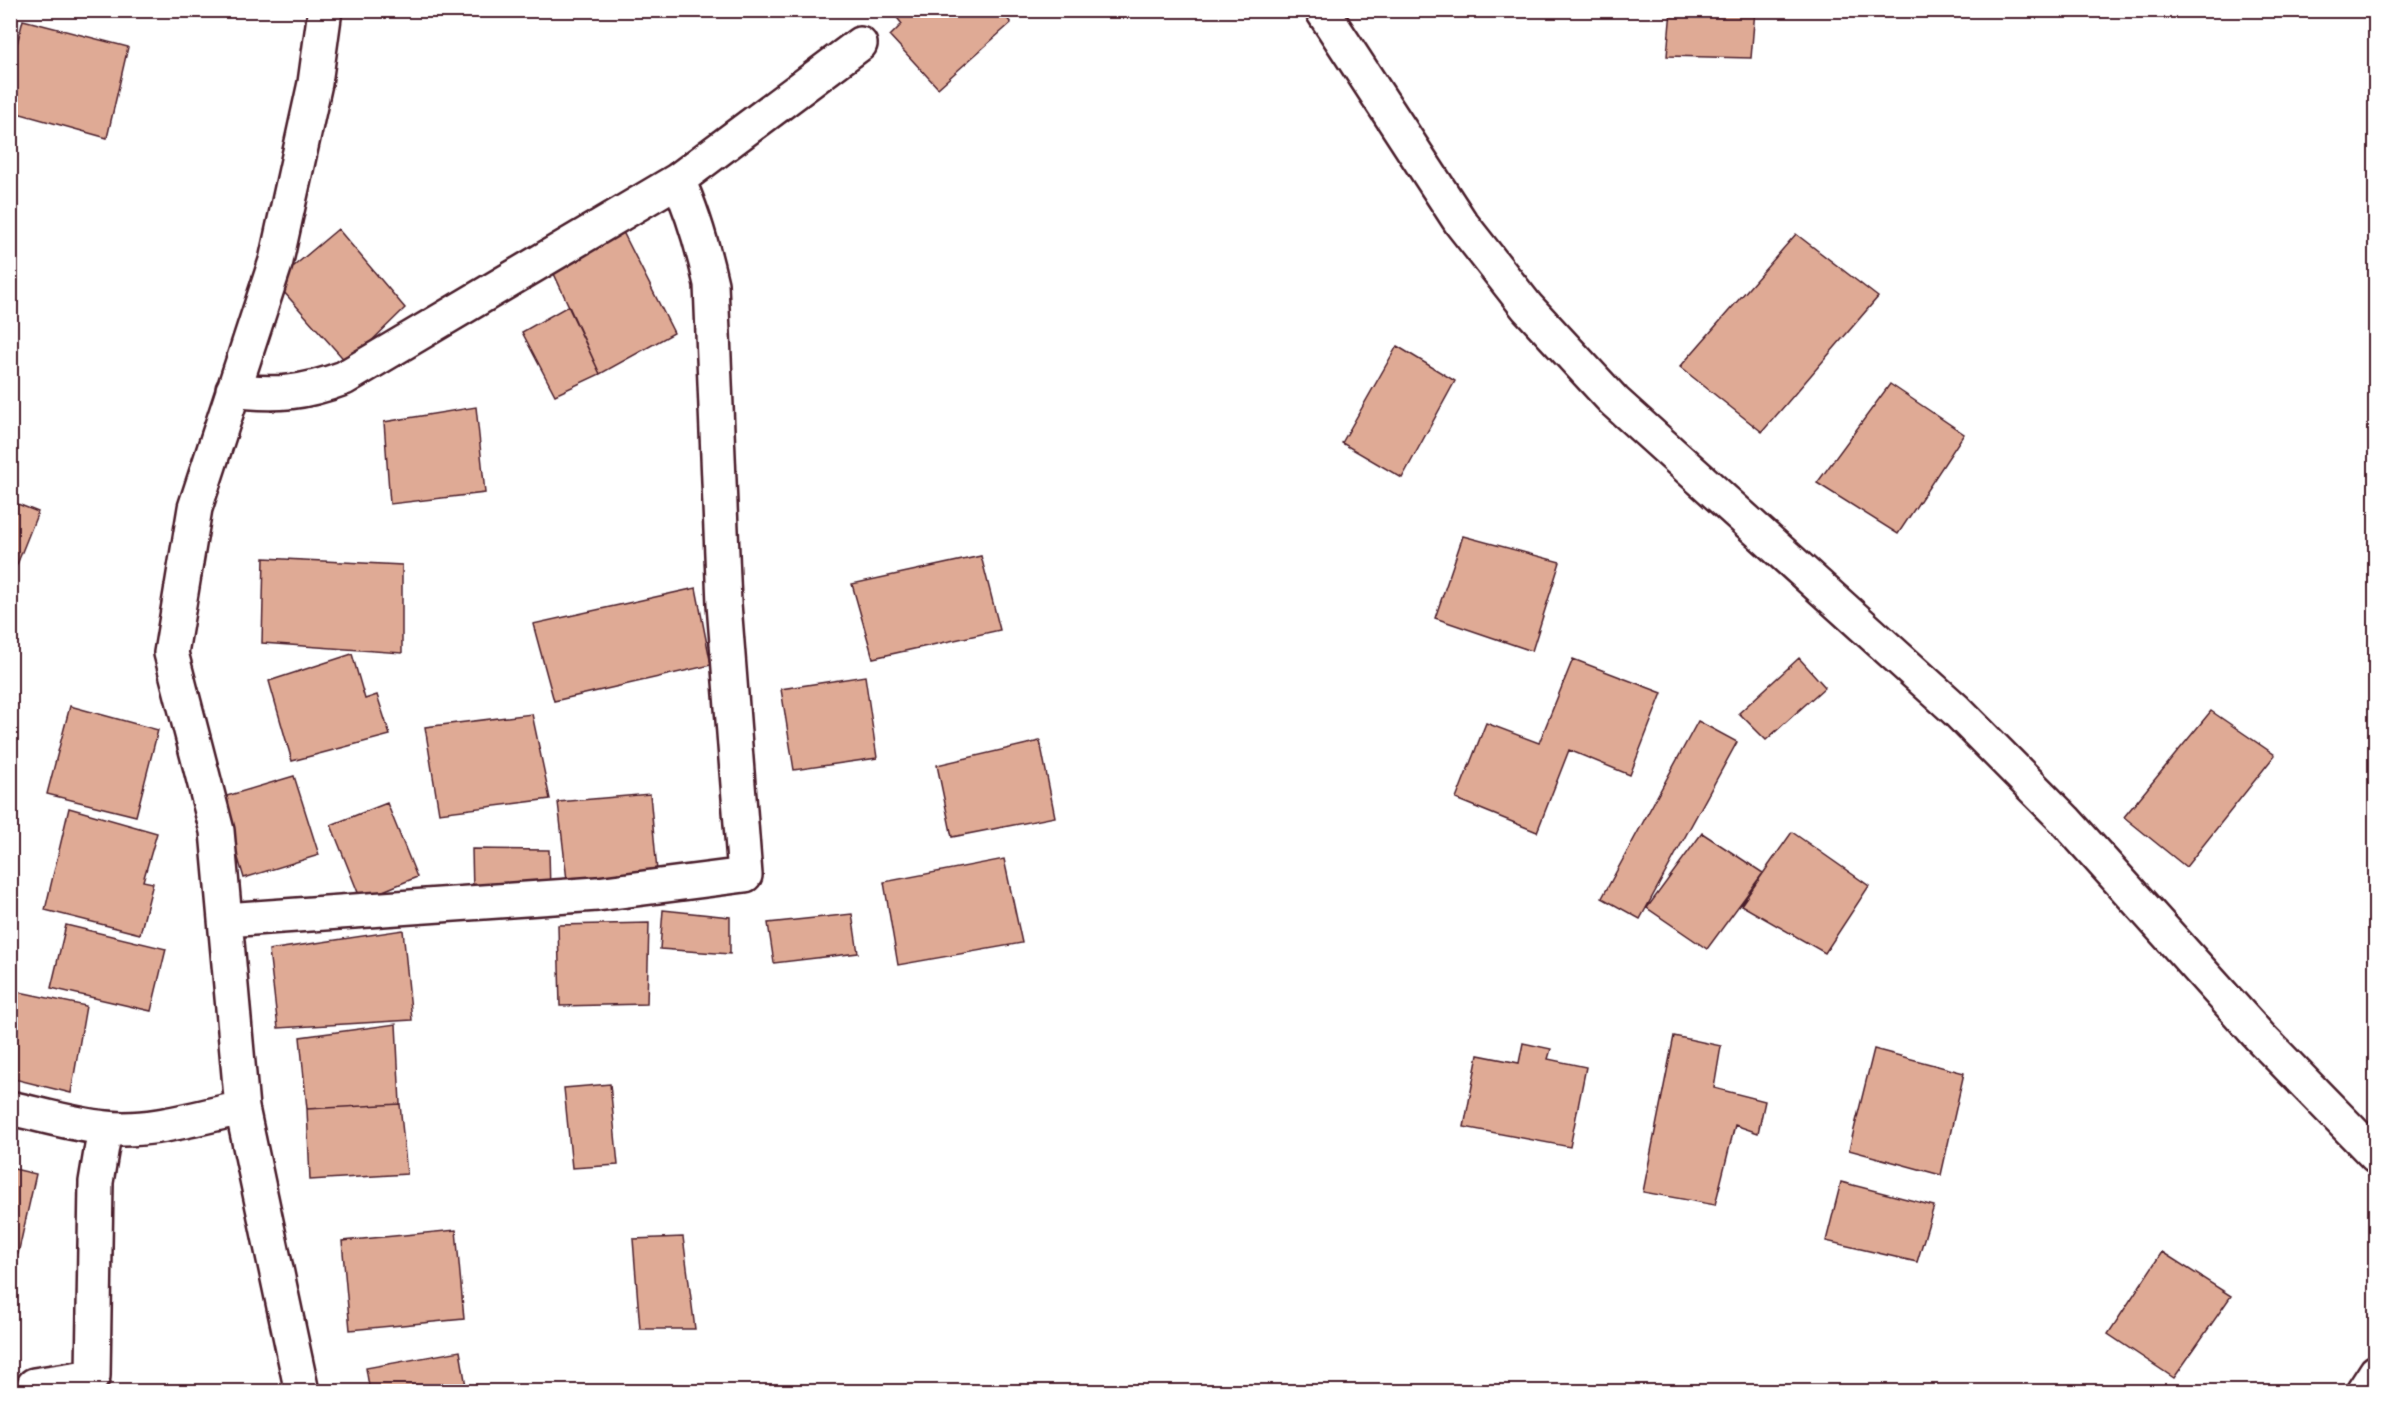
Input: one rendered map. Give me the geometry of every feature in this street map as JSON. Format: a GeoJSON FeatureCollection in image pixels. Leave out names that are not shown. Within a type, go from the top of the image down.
{"type":"FeatureCollection","features":[{"type":"Feature","properties":{"kind":"street"},"geometry":{"type":"LineString","coordinates":[[302,1392],[242,1108],[217,831],[171,653],[195,508],[276,261],[315,83],[325,10]]}},
{"type":"Feature","properties":{"kind":"street"},"geometry":{"type":"LineString","coordinates":[[1322,10],[1461,223],[1527,306],[1598,384],[1682,465],[1956,711],[2065,820],[2260,1037],[2376,1156]]}},
{"type":"Feature","properties":{"kind":"street"},"geometry":{"type":"LineString","coordinates":[[233,390],[261,394],[289,394],[317,388],[344,378],[678,180],[860,44]]}},
{"type":"Feature","properties":{"kind":"street"},"geometry":{"type":"LineString","coordinates":[[225,920],[597,894],[745,875],[724,604],[711,284],[702,240],[678,180]]}},
{"type":"Feature","properties":{"kind":"street"},"geometry":{"type":"LineString","coordinates":[[10,1108],[105,1128],[131,1129],[242,1108]]}},
{"type":"Feature","properties":{"kind":"street"},"geometry":{"type":"LineString","coordinates":[[34,1385],[93,1376],[96,1182],[105,1128]]}},
{"type":"Feature","properties":{"kind":"street"},"geometry":{"type":"LineString","coordinates":[[2363,1392],[2376,1371]]}},
{"type":"Feature","properties":{"kind":"building"},"geometry":{"type":"Polygon","coordinates":[[[891,10],[1000,10],[1011,23],[938,88],[890,36],[902,24],[891,10]]]}},
{"type":"Feature","properties":{"kind":"building"},"geometry":{"type":"Polygon","coordinates":[[[1671,10],[1755,10],[1751,58],[1667,56],[1671,10]]]}},
{"type":"Feature","properties":{"kind":"building"},"geometry":{"type":"Polygon","coordinates":[[[23,20],[128,47],[107,138],[10,111],[10,72],[23,20]]]}},
{"type":"Feature","properties":{"kind":"building"},"geometry":{"type":"Polygon","coordinates":[[[619,224],[674,333],[600,374],[550,265],[619,224]]]}},
{"type":"Feature","properties":{"kind":"building"},"geometry":{"type":"Polygon","coordinates":[[[338,229],[405,308],[348,364],[275,282],[338,229]]]}},
{"type":"Feature","properties":{"kind":"building"},"geometry":{"type":"Polygon","coordinates":[[[1796,234],[1878,297],[1762,432],[1680,367],[1796,234]]]}},
{"type":"Feature","properties":{"kind":"building"},"geometry":{"type":"Polygon","coordinates":[[[568,306],[600,374],[555,395],[522,332],[568,306]]]}},
{"type":"Feature","properties":{"kind":"building"},"geometry":{"type":"Polygon","coordinates":[[[1397,346],[1455,381],[1402,478],[1342,443],[1397,346]]]}},
{"type":"Feature","properties":{"kind":"building"},"geometry":{"type":"Polygon","coordinates":[[[1890,384],[1964,434],[1898,534],[1817,483],[1890,384]]]}},
{"type":"Feature","properties":{"kind":"building"},"geometry":{"type":"Polygon","coordinates":[[[476,407],[485,493],[390,504],[384,422],[476,407]]]}},
{"type":"Feature","properties":{"kind":"building"},"geometry":{"type":"Polygon","coordinates":[[[10,501],[38,512],[10,582],[10,501]]]}},
{"type":"Feature","properties":{"kind":"building"},"geometry":{"type":"Polygon","coordinates":[[[1463,536],[1560,562],[1532,651],[1435,618],[1463,536]]]}},
{"type":"Feature","properties":{"kind":"building"},"geometry":{"type":"Polygon","coordinates":[[[981,556],[1000,630],[873,658],[852,584],[981,556]]]}},
{"type":"Feature","properties":{"kind":"building"},"geometry":{"type":"Polygon","coordinates":[[[264,558],[402,565],[402,653],[262,643],[264,558]]]}},
{"type":"Feature","properties":{"kind":"building"},"geometry":{"type":"Polygon","coordinates":[[[696,588],[711,665],[554,701],[533,624],[696,588]]]}},
{"type":"Feature","properties":{"kind":"building"},"geometry":{"type":"Polygon","coordinates":[[[352,654],[365,699],[377,695],[390,735],[292,761],[269,681],[352,654]]]}},
{"type":"Feature","properties":{"kind":"building"},"geometry":{"type":"Polygon","coordinates":[[[1799,658],[1825,687],[1766,740],[1739,713],[1799,658]]]}},
{"type":"Feature","properties":{"kind":"building"},"geometry":{"type":"Polygon","coordinates":[[[1573,659],[1662,693],[1630,775],[1569,750],[1537,832],[1456,799],[1486,723],[1539,743],[1573,659]]]}},
{"type":"Feature","properties":{"kind":"building"},"geometry":{"type":"Polygon","coordinates":[[[865,676],[877,758],[794,770],[781,689],[865,676]]]}},
{"type":"Feature","properties":{"kind":"building"},"geometry":{"type":"Polygon","coordinates":[[[70,706],[158,730],[136,816],[47,794],[70,706]]]}},
{"type":"Feature","properties":{"kind":"building"},"geometry":{"type":"Polygon","coordinates":[[[2211,711],[2275,755],[2186,867],[2124,817],[2211,711]]]}},
{"type":"Feature","properties":{"kind":"building"},"geometry":{"type":"Polygon","coordinates":[[[532,714],[550,799],[439,813],[425,727],[532,714]]]}},
{"type":"Feature","properties":{"kind":"building"},"geometry":{"type":"Polygon","coordinates":[[[1698,721],[1737,742],[1640,919],[1602,898],[1698,721]]]}},
{"type":"Feature","properties":{"kind":"building"},"geometry":{"type":"Polygon","coordinates":[[[1040,741],[1055,817],[952,837],[937,765],[1040,741]]]}},
{"type":"Feature","properties":{"kind":"building"},"geometry":{"type":"Polygon","coordinates":[[[294,776],[319,855],[244,878],[220,798],[294,776]]]}},
{"type":"Feature","properties":{"kind":"building"},"geometry":{"type":"Polygon","coordinates":[[[650,794],[658,882],[568,889],[558,802],[650,794]]]}},
{"type":"Feature","properties":{"kind":"building"},"geometry":{"type":"Polygon","coordinates":[[[387,803],[417,877],[361,900],[331,825],[387,803]]]}},
{"type":"Feature","properties":{"kind":"building"},"geometry":{"type":"Polygon","coordinates":[[[69,808],[157,833],[143,881],[153,883],[140,934],[45,910],[69,808]]]}},
{"type":"Feature","properties":{"kind":"building"},"geometry":{"type":"Polygon","coordinates":[[[1792,832],[1869,886],[1825,953],[1741,905],[1792,832]]]}},
{"type":"Feature","properties":{"kind":"building"},"geometry":{"type":"Polygon","coordinates":[[[1702,833],[1763,873],[1707,949],[1647,908],[1702,833]]]}},
{"type":"Feature","properties":{"kind":"building"},"geometry":{"type":"Polygon","coordinates":[[[472,849],[549,850],[550,893],[473,892],[472,849]]]}},
{"type":"Feature","properties":{"kind":"building"},"geometry":{"type":"Polygon","coordinates":[[[1004,859],[1022,943],[898,965],[884,882],[1004,859]]]}},
{"type":"Feature","properties":{"kind":"building"},"geometry":{"type":"Polygon","coordinates":[[[663,910],[730,917],[730,954],[660,949],[663,910]]]}},
{"type":"Feature","properties":{"kind":"building"},"geometry":{"type":"Polygon","coordinates":[[[852,914],[858,953],[774,963],[768,923],[852,914]]]}},
{"type":"Feature","properties":{"kind":"building"},"geometry":{"type":"Polygon","coordinates":[[[649,923],[647,1004],[560,1006],[558,925],[649,923]]]}},
{"type":"Feature","properties":{"kind":"building"},"geometry":{"type":"Polygon","coordinates":[[[66,925],[166,949],[151,1011],[51,988],[66,925]]]}},
{"type":"Feature","properties":{"kind":"building"},"geometry":{"type":"Polygon","coordinates":[[[403,930],[412,1020],[278,1028],[269,950],[403,930]]]}},
{"type":"Feature","properties":{"kind":"building"},"geometry":{"type":"Polygon","coordinates":[[[10,990],[86,1006],[71,1093],[10,1078],[10,990]]]}},
{"type":"Feature","properties":{"kind":"building"},"geometry":{"type":"Polygon","coordinates":[[[396,1024],[400,1104],[307,1109],[300,1037],[396,1024]]]}},
{"type":"Feature","properties":{"kind":"building"},"geometry":{"type":"Polygon","coordinates":[[[1674,1036],[1721,1046],[1714,1088],[1765,1101],[1758,1133],[1735,1125],[1715,1205],[1643,1192],[1674,1036]]]}},
{"type":"Feature","properties":{"kind":"building"},"geometry":{"type":"Polygon","coordinates":[[[1523,1043],[1551,1049],[1548,1059],[1586,1067],[1570,1147],[1464,1127],[1478,1055],[1519,1063],[1523,1043]]]}},
{"type":"Feature","properties":{"kind":"building"},"geometry":{"type":"Polygon","coordinates":[[[1874,1049],[1964,1073],[1941,1175],[1849,1150],[1874,1049]]]}},
{"type":"Feature","properties":{"kind":"building"},"geometry":{"type":"Polygon","coordinates":[[[610,1084],[618,1165],[572,1168],[564,1088],[610,1084]]]}},
{"type":"Feature","properties":{"kind":"building"},"geometry":{"type":"Polygon","coordinates":[[[400,1104],[407,1174],[310,1180],[307,1109],[400,1104]]]}},
{"type":"Feature","properties":{"kind":"building"},"geometry":{"type":"Polygon","coordinates":[[[10,1168],[36,1174],[18,1254],[10,1253],[10,1168]]]}},
{"type":"Feature","properties":{"kind":"building"},"geometry":{"type":"Polygon","coordinates":[[[1841,1182],[1934,1206],[1917,1262],[1826,1241],[1841,1182]]]}},
{"type":"Feature","properties":{"kind":"building"},"geometry":{"type":"Polygon","coordinates":[[[456,1230],[464,1319],[350,1330],[342,1241],[456,1230]]]}},
{"type":"Feature","properties":{"kind":"building"},"geometry":{"type":"Polygon","coordinates":[[[683,1237],[695,1329],[640,1329],[633,1239],[683,1237]]]}},
{"type":"Feature","properties":{"kind":"building"},"geometry":{"type":"Polygon","coordinates":[[[2162,1252],[2231,1296],[2174,1378],[2108,1334],[2162,1252]]]}},
{"type":"Feature","properties":{"kind":"building"},"geometry":{"type":"Polygon","coordinates":[[[460,1351],[467,1392],[370,1392],[366,1368],[460,1351]]]}}]}
